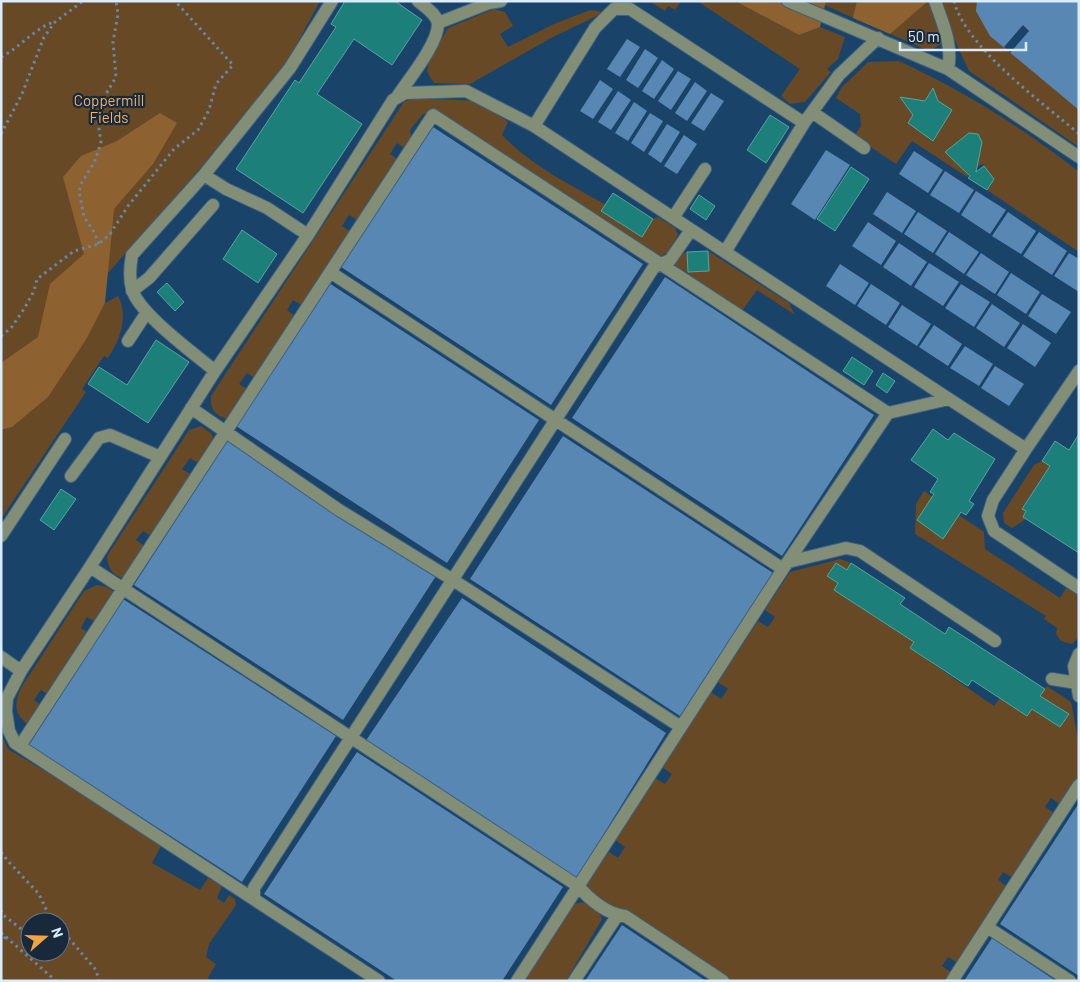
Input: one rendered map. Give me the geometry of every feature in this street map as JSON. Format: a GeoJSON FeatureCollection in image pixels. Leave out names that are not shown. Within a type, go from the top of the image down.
{"type":"FeatureCollection","features":[{"type":"Feature","properties":{"kind":"street"},"geometry":{"type":"LineString","coordinates":[[214,371],[147,312],[132,291],[130,268],[132,254],[204,175],[290,68],[332,1]]}},
{"type":"Feature","properties":{"kind":"street"},"geometry":{"type":"LineString","coordinates":[[379,981],[15,744],[10,732],[6,711],[7,698],[20,671],[90,567],[214,371],[308,235],[435,39],[438,23],[432,12],[418,1]]}},
{"type":"Feature","properties":{"kind":"street"},"geometry":{"type":"LineString","coordinates":[[438,23],[489,3],[501,1]]}},
{"type":"Feature","properties":{"kind":"street"},"geometry":{"type":"LineString","coordinates":[[788,1],[948,69],[1079,157]]}},
{"type":"Feature","properties":{"kind":"street"},"geometry":{"type":"LineString","coordinates":[[935,1],[948,38],[951,57],[948,69]]}},
{"type":"Feature","properties":{"kind":"street"},"geometry":{"type":"LineString","coordinates":[[534,126],[595,28],[614,9],[630,10],[804,123]]}},
{"type":"Feature","properties":{"kind":"street"},"geometry":{"type":"LineString","coordinates":[[725,252],[804,123],[839,75],[878,38]]}},
{"type":"Feature","properties":{"kind":"street"},"geometry":{"type":"LineString","coordinates":[[395,99],[405,92],[466,91],[534,126],[1026,450]]}},
{"type":"Feature","properties":{"kind":"street"},"geometry":{"type":"LineString","coordinates":[[812,112],[864,148]]}},
{"type":"Feature","properties":{"kind":"street"},"geometry":{"type":"LineString","coordinates":[[20,746],[124,590],[433,115],[888,413]]}},
{"type":"Feature","properties":{"kind":"street"},"geometry":{"type":"LineString","coordinates":[[673,218],[705,169]]}},
{"type":"Feature","properties":{"kind":"street"},"geometry":{"type":"LineString","coordinates":[[204,175],[226,189],[267,208],[308,235]]}},
{"type":"Feature","properties":{"kind":"street"},"geometry":{"type":"LineString","coordinates":[[132,291],[149,278],[213,205]]}},
{"type":"Feature","properties":{"kind":"street"},"geometry":{"type":"LineString","coordinates":[[254,898],[254,888],[654,267],[670,260],[691,230]]}},
{"type":"Feature","properties":{"kind":"street"},"geometry":{"type":"LineString","coordinates":[[330,272],[556,420],[785,566],[846,548],[860,551],[995,641]]}},
{"type":"Feature","properties":{"kind":"street"},"geometry":{"type":"LineString","coordinates":[[128,341],[147,312]]}},
{"type":"Feature","properties":{"kind":"street"},"geometry":{"type":"LineString","coordinates":[[1079,371],[993,500],[988,516],[994,531],[1079,588]]}},
{"type":"Feature","properties":{"kind":"street"},"geometry":{"type":"LineString","coordinates":[[516,981],[785,566],[888,413],[949,399]]}},
{"type":"Feature","properties":{"kind":"street"},"geometry":{"type":"LineString","coordinates":[[191,408],[339,510],[454,580],[681,727]]}},
{"type":"Feature","properties":{"kind":"street"},"geometry":{"type":"LineString","coordinates":[[71,476],[99,438],[110,435],[160,457]]}},
{"type":"Feature","properties":{"kind":"street"},"geometry":{"type":"LineString","coordinates":[[1,536],[65,438]]}},
{"type":"Feature","properties":{"kind":"street"},"geometry":{"type":"LineString","coordinates":[[90,567],[578,886],[586,896],[617,916],[625,916],[723,981]]}},
{"type":"Feature","properties":{"kind":"street"},"geometry":{"type":"LineString","coordinates":[[1078,689],[1074,666],[1079,654]]}},
{"type":"Feature","properties":{"kind":"street"},"geometry":{"type":"LineString","coordinates":[[1,657],[20,671]]}},
{"type":"Feature","properties":{"kind":"street"},"geometry":{"type":"LineString","coordinates":[[1052,679],[1078,689]]}},
{"type":"Feature","properties":{"kind":"street"},"geometry":{"type":"LineString","coordinates":[[952,981],[1079,785]]}},
{"type":"Feature","properties":{"kind":"street"},"geometry":{"type":"LineString","coordinates":[[574,981],[617,916]]}},
{"type":"Feature","properties":{"kind":"street"},"geometry":{"type":"LineString","coordinates":[[987,927],[1070,981]]}},
{"type":"Feature","properties":{"kind":"path"},"geometry":{"type":"LineString","coordinates":[[1,57],[27,36],[55,22],[83,1]]}},
{"type":"Feature","properties":{"kind":"path"},"geometry":{"type":"LineString","coordinates":[[99,244],[84,216],[79,191],[82,182],[94,163],[101,143],[98,122],[102,101],[116,78],[113,42],[118,14],[116,1]]}},
{"type":"Feature","properties":{"kind":"path"},"geometry":{"type":"LineString","coordinates":[[1,336],[12,328],[24,310],[34,291],[37,279],[74,251],[99,244],[110,234],[128,206],[174,149],[198,130],[209,110],[216,84],[233,64],[175,1]]}},
{"type":"Feature","properties":{"kind":"path"},"geometry":{"type":"LineString","coordinates":[[954,1],[957,14],[972,37],[1007,72],[1079,134]]}},
{"type":"Feature","properties":{"kind":"path"},"geometry":{"type":"LineString","coordinates":[[1,134],[22,94],[44,37],[55,22]]}},
{"type":"Feature","properties":{"kind":"path"},"geometry":{"type":"LineString","coordinates":[[1,852],[39,894],[46,912]]}},
{"type":"Feature","properties":{"kind":"path"},"geometry":{"type":"LineString","coordinates":[[1,910],[2,914],[20,928]]}},
{"type":"Feature","properties":{"kind":"path"},"geometry":{"type":"LineString","coordinates":[[1,933],[20,950]]}},
{"type":"Feature","properties":{"kind":"path"},"geometry":{"type":"LineString","coordinates":[[1,941],[6,937]]}},
{"type":"Feature","properties":{"kind":"path"},"geometry":{"type":"LineString","coordinates":[[70,939],[88,959],[91,967],[96,970],[99,981]]}},
{"type":"Feature","properties":{"kind":"path"},"geometry":{"type":"LineString","coordinates":[[36,962],[56,981]]}},
{"type":"Feature","properties":{"kind":"green space","name":"Coppermill Fields"},"geometry":{"type":"Polygon","coordinates":[[[1,1],[320,1],[285,66],[198,171],[108,273],[1,387],[1,1]]]}},
{"type":"Feature","properties":{"kind":"green space"},"geometry":{"type":"Polygon","coordinates":[[[654,1],[681,1],[675,10],[668,6],[665,11],[652,3],[654,1]]]}},
{"type":"Feature","properties":{"kind":"green space"},"geometry":{"type":"Polygon","coordinates":[[[697,1],[735,1],[799,35],[820,27],[845,37],[838,59],[827,69],[831,72],[805,102],[790,104],[781,96],[800,69],[697,1]]]}},
{"type":"Feature","properties":{"kind":"green space"},"geometry":{"type":"Polygon","coordinates":[[[815,1],[1079,1],[1079,147],[969,71],[953,36],[944,39],[943,43],[929,51],[815,1]]]}},
{"type":"Feature","properties":{"kind":"green space"},"geometry":{"type":"Polygon","coordinates":[[[494,9],[505,12],[513,26],[500,34],[508,47],[554,24],[590,10],[605,12],[551,38],[470,84],[434,83],[427,72],[429,61],[448,28],[494,9]]]}},
{"type":"Feature","properties":{"kind":"green space"},"geometry":{"type":"Polygon","coordinates":[[[899,61],[946,84],[992,111],[1037,140],[1079,172],[1079,252],[987,190],[994,179],[983,164],[974,167],[967,177],[912,141],[896,164],[854,136],[861,126],[860,114],[836,98],[841,88],[868,62],[899,61]]]}},
{"type":"Feature","properties":{"kind":"green space"},"geometry":{"type":"Polygon","coordinates":[[[414,98],[480,101],[508,122],[502,135],[513,146],[551,174],[606,205],[602,211],[641,237],[653,219],[658,217],[675,228],[678,235],[668,252],[661,256],[444,117],[435,113],[423,114],[410,130],[412,140],[406,149],[397,143],[390,154],[399,160],[359,221],[349,215],[342,226],[352,233],[303,306],[293,300],[287,310],[296,317],[256,379],[247,373],[239,384],[248,390],[232,414],[226,419],[218,415],[213,410],[211,396],[404,102],[414,98]]]}},
{"type":"Feature","properties":{"kind":"green space"},"geometry":{"type":"Polygon","coordinates":[[[708,251],[789,303],[795,315],[757,290],[742,311],[675,265],[681,255],[687,252],[688,272],[708,271],[708,251]]]}},
{"type":"Feature","properties":{"kind":"green space"},"geometry":{"type":"Polygon","coordinates":[[[118,296],[123,312],[123,320],[116,344],[108,358],[104,356],[82,389],[86,392],[1,519],[1,430],[12,427],[87,338],[105,303],[118,296]]]}},
{"type":"Feature","properties":{"kind":"green space"},"geometry":{"type":"Polygon","coordinates":[[[201,426],[212,434],[214,445],[201,465],[190,458],[182,469],[193,476],[154,538],[143,531],[136,540],[147,548],[126,580],[118,576],[110,568],[107,556],[189,430],[201,426]]]}},
{"type":"Feature","properties":{"kind":"green space"},"geometry":{"type":"Polygon","coordinates":[[[1042,461],[1054,468],[1045,473],[1022,508],[1026,511],[1023,517],[1026,519],[1012,528],[1004,523],[1003,513],[1034,465],[1042,461]]]}},
{"type":"Feature","properties":{"kind":"green space"},"geometry":{"type":"Polygon","coordinates":[[[924,491],[984,532],[985,549],[1060,598],[1066,588],[1079,596],[1079,637],[1072,644],[1061,641],[1056,634],[1057,628],[1044,619],[1046,616],[915,534],[916,504],[924,491]]]}},
{"type":"Feature","properties":{"kind":"green space"},"geometry":{"type":"Polygon","coordinates":[[[840,559],[851,563],[847,570],[836,564],[828,576],[838,583],[834,590],[914,642],[910,648],[994,706],[1000,698],[1027,716],[1032,709],[1060,727],[1068,714],[1040,696],[1047,686],[1071,702],[1079,744],[1079,777],[1061,805],[1051,798],[1045,807],[1055,814],[1013,878],[1003,872],[998,880],[1008,887],[958,963],[948,957],[942,966],[952,973],[946,981],[730,981],[623,910],[602,901],[585,887],[607,851],[618,858],[625,847],[615,840],[655,778],[665,784],[672,774],[662,767],[711,692],[721,699],[728,689],[718,682],[758,621],[768,627],[775,617],[765,610],[790,572],[840,559]]]}},
{"type":"Feature","properties":{"kind":"green space"},"geometry":{"type":"Polygon","coordinates":[[[97,585],[107,587],[116,593],[97,623],[87,617],[81,628],[90,634],[49,695],[41,690],[34,700],[42,706],[29,726],[21,718],[16,705],[21,688],[84,591],[97,585]]]}},
{"type":"Feature","properties":{"kind":"green space"},"geometry":{"type":"Polygon","coordinates":[[[1,734],[8,749],[97,802],[161,846],[152,863],[200,890],[208,878],[222,886],[217,898],[224,903],[229,895],[235,899],[236,905],[209,944],[206,957],[216,964],[208,978],[211,981],[1,981],[1,734]]]}},
{"type":"Feature","properties":{"kind":"green space"},"geometry":{"type":"Polygon","coordinates":[[[584,902],[599,912],[602,919],[566,981],[524,981],[574,904],[584,902]]]}},
{"type":"Feature","properties":{"kind":"shaded area"},"geometry":{"type":"Polygon","coordinates":[[[735,1],[826,1],[820,27],[799,35],[735,1]]]}},
{"type":"Feature","properties":{"kind":"shaded area"},"geometry":{"type":"Polygon","coordinates":[[[857,1],[928,1],[890,34],[853,18],[857,1]]]}},
{"type":"Feature","properties":{"kind":"shaded area"},"geometry":{"type":"Polygon","coordinates":[[[160,113],[177,123],[153,164],[114,209],[105,303],[87,338],[48,397],[12,427],[1,430],[1,363],[38,337],[50,284],[84,254],[63,177],[81,156],[117,141],[160,113]]]}},
{"type":"Feature","properties":{"kind":"water"},"geometry":{"type":"Polygon","coordinates":[[[977,1],[1079,1],[1079,110],[990,36],[976,11],[977,1]]]}},
{"type":"Feature","properties":{"kind":"water"},"geometry":{"type":"Polygon","coordinates":[[[627,39],[640,47],[620,77],[607,69],[627,39]]]}},
{"type":"Feature","properties":{"kind":"water"},"geometry":{"type":"Polygon","coordinates":[[[645,49],[658,58],[638,88],[626,80],[645,49]]]}},
{"type":"Feature","properties":{"kind":"water"},"geometry":{"type":"Polygon","coordinates":[[[662,60],[674,69],[654,99],[642,91],[662,60]]]}},
{"type":"Feature","properties":{"kind":"water"},"geometry":{"type":"Polygon","coordinates":[[[678,71],[691,79],[671,110],[658,101],[678,71]]]}},
{"type":"Feature","properties":{"kind":"water"},"geometry":{"type":"Polygon","coordinates":[[[600,80],[613,89],[593,119],[580,111],[600,80]]]}},
{"type":"Feature","properties":{"kind":"water"},"geometry":{"type":"Polygon","coordinates":[[[695,82],[707,91],[687,121],[675,113],[695,82]]]}},
{"type":"Feature","properties":{"kind":"water"},"geometry":{"type":"Polygon","coordinates":[[[618,91],[631,100],[611,130],[598,122],[618,91]]]}},
{"type":"Feature","properties":{"kind":"water"},"geometry":{"type":"Polygon","coordinates":[[[711,93],[724,101],[704,131],[691,123],[711,93]]]}},
{"type":"Feature","properties":{"kind":"water"},"geometry":{"type":"Polygon","coordinates":[[[634,102],[647,111],[628,141],[615,133],[634,102]]]}},
{"type":"Feature","properties":{"kind":"water"},"geometry":{"type":"Polygon","coordinates":[[[650,113],[663,121],[644,152],[631,143],[650,113]]]}},
{"type":"Feature","properties":{"kind":"water"},"geometry":{"type":"Polygon","coordinates":[[[667,124],[680,132],[661,163],[648,154],[667,124]]]}},
{"type":"Feature","properties":{"kind":"water"},"geometry":{"type":"Polygon","coordinates":[[[433,127],[643,264],[551,405],[341,267],[433,127]]]}},
{"type":"Feature","properties":{"kind":"water"},"geometry":{"type":"Polygon","coordinates":[[[684,135],[697,144],[677,174],[664,166],[684,135]]]}},
{"type":"Feature","properties":{"kind":"water"},"geometry":{"type":"Polygon","coordinates":[[[826,150],[850,165],[815,220],[791,204],[826,150]]]}},
{"type":"Feature","properties":{"kind":"water"},"geometry":{"type":"Polygon","coordinates":[[[914,151],[943,170],[928,193],[899,174],[914,151]]]}},
{"type":"Feature","properties":{"kind":"water"},"geometry":{"type":"Polygon","coordinates":[[[945,171],[974,190],[959,213],[930,195],[945,171]]]}},
{"type":"Feature","properties":{"kind":"water"},"geometry":{"type":"Polygon","coordinates":[[[976,191],[1006,210],[990,234],[961,215],[976,191]]]}},
{"type":"Feature","properties":{"kind":"water"},"geometry":{"type":"Polygon","coordinates":[[[887,192],[916,211],[902,233],[873,214],[887,192]]]}},
{"type":"Feature","properties":{"kind":"water"},"geometry":{"type":"Polygon","coordinates":[[[918,212],[947,231],[933,253],[904,234],[918,212]]]}},
{"type":"Feature","properties":{"kind":"water"},"geometry":{"type":"Polygon","coordinates":[[[1008,212],[1036,231],[1021,254],[992,236],[1008,212]]]}},
{"type":"Feature","properties":{"kind":"water"},"geometry":{"type":"Polygon","coordinates":[[[868,222],[896,241],[881,265],[852,246],[868,222]]]}},
{"type":"Feature","properties":{"kind":"water"},"geometry":{"type":"Polygon","coordinates":[[[949,232],[979,252],[964,274],[935,254],[949,232]]]}},
{"type":"Feature","properties":{"kind":"water"},"geometry":{"type":"Polygon","coordinates":[[[1039,232],[1067,251],[1052,275],[1023,256],[1039,232]]]}},
{"type":"Feature","properties":{"kind":"water"},"geometry":{"type":"Polygon","coordinates":[[[899,243],[927,262],[911,286],[883,267],[899,243]]]}},
{"type":"Feature","properties":{"kind":"water"},"geometry":{"type":"Polygon","coordinates":[[[981,253],[1009,272],[995,294],[966,275],[981,253]]]}},
{"type":"Feature","properties":{"kind":"water"},"geometry":{"type":"Polygon","coordinates":[[[1069,253],[1079,259],[1079,292],[1054,276],[1069,253]]]}},
{"type":"Feature","properties":{"kind":"water"},"geometry":{"type":"Polygon","coordinates":[[[929,263],[959,282],[943,306],[914,287],[929,263]]]}},
{"type":"Feature","properties":{"kind":"water"},"geometry":{"type":"Polygon","coordinates":[[[840,264],[869,283],[855,305],[826,286],[840,264]]]}},
{"type":"Feature","properties":{"kind":"water"},"geometry":{"type":"Polygon","coordinates":[[[1011,273],[1040,292],[1026,314],[997,295],[1011,273]]]}},
{"type":"Feature","properties":{"kind":"water"},"geometry":{"type":"Polygon","coordinates":[[[665,277],[874,415],[782,556],[572,418],[665,277]]]}},
{"type":"Feature","properties":{"kind":"water"},"geometry":{"type":"Polygon","coordinates":[[[329,283],[539,420],[447,563],[236,426],[329,283]]]}},
{"type":"Feature","properties":{"kind":"water"},"geometry":{"type":"Polygon","coordinates":[[[871,284],[900,303],[886,325],[857,306],[871,284]]]}},
{"type":"Feature","properties":{"kind":"water"},"geometry":{"type":"Polygon","coordinates":[[[961,284],[990,302],[974,327],[945,308],[961,284]]]}},
{"type":"Feature","properties":{"kind":"water"},"geometry":{"type":"Polygon","coordinates":[[[1042,294],[1071,312],[1056,334],[1028,316],[1042,294]]]}},
{"type":"Feature","properties":{"kind":"water"},"geometry":{"type":"Polygon","coordinates":[[[992,304],[1020,323],[1004,347],[976,328],[992,304]]]}},
{"type":"Feature","properties":{"kind":"water"},"geometry":{"type":"Polygon","coordinates":[[[902,305],[931,324],[917,346],[888,327],[902,305]]]}},
{"type":"Feature","properties":{"kind":"water"},"geometry":{"type":"Polygon","coordinates":[[[1023,324],[1051,343],[1035,367],[1007,348],[1023,324]]]}},
{"type":"Feature","properties":{"kind":"water"},"geometry":{"type":"Polygon","coordinates":[[[934,325],[962,344],[948,366],[919,347],[934,325]]]}},
{"type":"Feature","properties":{"kind":"water"},"geometry":{"type":"Polygon","coordinates":[[[965,346],[993,364],[979,386],[950,368],[965,346]]]}},
{"type":"Feature","properties":{"kind":"water"},"geometry":{"type":"Polygon","coordinates":[[[995,366],[1024,384],[1009,406],[981,388],[995,366]]]}},
{"type":"Feature","properties":{"kind":"water"},"geometry":{"type":"Polygon","coordinates":[[[563,436],[773,573],[680,716],[470,579],[563,436]]]}},
{"type":"Feature","properties":{"kind":"water"},"geometry":{"type":"Polygon","coordinates":[[[227,441],[436,576],[343,720],[134,585],[227,441]]]}},
{"type":"Feature","properties":{"kind":"water"},"geometry":{"type":"Polygon","coordinates":[[[462,598],[666,733],[576,879],[365,742],[462,598]]]}},
{"type":"Feature","properties":{"kind":"water"},"geometry":{"type":"Polygon","coordinates":[[[123,599],[336,736],[242,882],[29,745],[123,599]]]}},
{"type":"Feature","properties":{"kind":"water"},"geometry":{"type":"Polygon","coordinates":[[[357,752],[563,887],[502,981],[397,981],[264,894],[357,752]]]}},
{"type":"Feature","properties":{"kind":"water"},"geometry":{"type":"Polygon","coordinates":[[[1079,803],[1079,976],[1000,924],[1079,803]]]}},
{"type":"Feature","properties":{"kind":"water"},"geometry":{"type":"Polygon","coordinates":[[[622,925],[706,981],[585,981],[622,925]]]}},
{"type":"Feature","properties":{"kind":"water"},"geometry":{"type":"Polygon","coordinates":[[[992,938],[1056,981],[964,981],[992,938]]]}},
{"type":"Feature","properties":{"kind":"pier"},"geometry":{"type":"Polygon","coordinates":[[[1023,25],[1029,31],[1010,53],[1004,47],[1023,25]]]}},
{"type":"Feature","properties":{"kind":"building"},"geometry":{"type":"Polygon","coordinates":[[[345,1],[395,1],[422,20],[392,65],[354,39],[317,94],[362,124],[303,213],[236,169],[295,80],[299,83],[336,27],[331,24],[345,1]]]}},
{"type":"Feature","properties":{"kind":"building"},"geometry":{"type":"Polygon","coordinates":[[[933,88],[938,101],[952,110],[933,141],[908,123],[913,115],[900,97],[925,101],[933,88]]]}},
{"type":"Feature","properties":{"kind":"building"},"geometry":{"type":"Polygon","coordinates":[[[770,115],[789,127],[766,163],[747,150],[770,115]]]}},
{"type":"Feature","properties":{"kind":"building"},"geometry":{"type":"Polygon","coordinates":[[[969,133],[978,134],[982,142],[976,172],[984,166],[994,179],[987,190],[968,178],[970,176],[945,152],[969,133]]]}},
{"type":"Feature","properties":{"kind":"building"},"geometry":{"type":"Polygon","coordinates":[[[851,167],[869,179],[835,231],[817,219],[851,167]]]}},
{"type":"Feature","properties":{"kind":"building"},"geometry":{"type":"Polygon","coordinates":[[[613,193],[653,219],[642,237],[601,211],[613,193]]]}},
{"type":"Feature","properties":{"kind":"building"},"geometry":{"type":"Polygon","coordinates":[[[699,195],[715,206],[706,220],[690,209],[699,195]]]}},
{"type":"Feature","properties":{"kind":"building"},"geometry":{"type":"Polygon","coordinates":[[[242,230],[277,254],[258,283],[223,259],[242,230]]]}},
{"type":"Feature","properties":{"kind":"building"},"geometry":{"type":"Polygon","coordinates":[[[708,251],[709,271],[688,272],[687,252],[708,251]]]}},
{"type":"Feature","properties":{"kind":"building"},"geometry":{"type":"Polygon","coordinates":[[[167,283],[184,302],[175,311],[157,292],[167,283]]]}},
{"type":"Feature","properties":{"kind":"building"},"geometry":{"type":"Polygon","coordinates":[[[156,340],[189,362],[148,423],[88,384],[99,367],[127,385],[156,340]]]}},
{"type":"Feature","properties":{"kind":"building"},"geometry":{"type":"Polygon","coordinates":[[[852,357],[873,371],[864,385],[843,371],[852,357]]]}},
{"type":"Feature","properties":{"kind":"building"},"geometry":{"type":"Polygon","coordinates":[[[883,373],[895,381],[887,393],[876,385],[883,373]]]}},
{"type":"Feature","properties":{"kind":"building"},"geometry":{"type":"Polygon","coordinates":[[[933,429],[948,440],[954,433],[995,459],[969,501],[974,504],[966,515],[961,512],[943,539],[917,520],[934,494],[930,492],[938,479],[911,460],[933,429]]]}},
{"type":"Feature","properties":{"kind":"building"},"geometry":{"type":"Polygon","coordinates":[[[1079,434],[1079,553],[1023,517],[1026,511],[1022,509],[1050,466],[1042,461],[1055,441],[1069,450],[1079,434]]]}},
{"type":"Feature","properties":{"kind":"building"},"geometry":{"type":"Polygon","coordinates":[[[61,489],[76,499],[54,530],[40,520],[61,489]]]}},
{"type":"Feature","properties":{"kind":"building"},"geometry":{"type":"Polygon","coordinates":[[[836,563],[847,570],[851,563],[905,598],[900,604],[945,634],[949,627],[1045,689],[1040,696],[1069,714],[1060,727],[1032,709],[1027,716],[972,680],[968,686],[910,648],[914,642],[834,590],[838,583],[827,576],[836,563]]]}}]}
